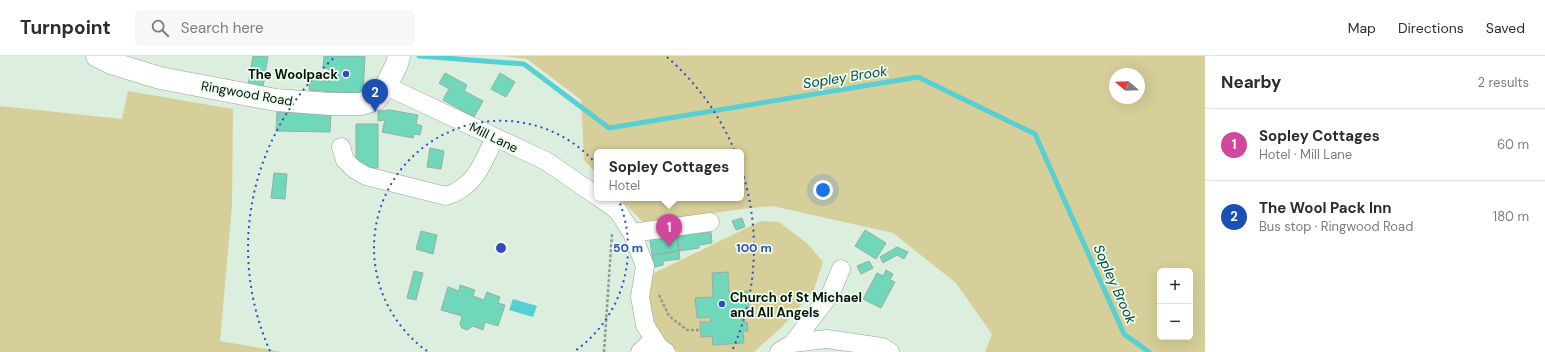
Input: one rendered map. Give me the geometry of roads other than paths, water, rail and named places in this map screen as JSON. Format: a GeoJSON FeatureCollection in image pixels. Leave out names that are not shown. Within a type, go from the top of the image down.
{"type":"FeatureCollection","features":[{"type":"Feature","properties":{"kind":"main road","name":"Ringwood Road"},"geometry":{"type":"LineString","coordinates":[[97,56],[111,64],[160,78],[276,100],[330,104],[361,104],[376,99],[386,86],[398,60]]}},
{"type":"Feature","properties":{"kind":"street","name":"Mill Lane"},"geometry":{"type":"LineString","coordinates":[[386,86],[546,161],[594,194]]}},
{"type":"Feature","properties":{"kind":"street"},"geometry":{"type":"LineString","coordinates":[[341,147],[345,160],[354,169],[366,176],[446,196],[467,185],[479,169],[495,137]]}},
{"type":"Feature","properties":{"kind":"street"},"geometry":{"type":"LineString","coordinates":[[604,201],[618,211],[632,233],[645,266],[640,297],[645,325],[659,347],[666,352]]}},
{"type":"Feature","properties":{"kind":"street"},"geometry":{"type":"LineString","coordinates":[[632,233],[710,222]]}},
{"type":"Feature","properties":{"kind":"street"},"geometry":{"type":"LineString","coordinates":[[786,348],[831,293],[841,269]]}},
{"type":"Feature","properties":{"kind":"street"},"geometry":{"type":"LineString","coordinates":[[786,348],[827,338],[882,347],[890,352]]}},
{"type":"Feature","properties":{"kind":"street"},"geometry":{"type":"LineString","coordinates":[[640,352],[654,339]]}},
{"type":"Feature","properties":{"kind":"water"},"geometry":{"type":"Polygon","coordinates":[[[513,299],[537,306],[533,317],[509,310],[513,299]]]}},
{"type":"Feature","properties":{"kind":"waterway","name":"Sopley Brook"},"geometry":{"type":"LineString","coordinates":[[419,56],[524,64],[609,128],[918,77],[1035,134],[1124,334],[1149,352]]}},
{"type":"Feature","properties":{"kind":"place","name":"The Woolpack"},"geometry":{"type":"Point","coordinates":[346,74]}},
{"type":"Feature","properties":{"kind":"place","name":"The Wool Pack Inn"},"geometry":{"type":"Point","coordinates":[375,112]}},
{"type":"Feature","properties":{"kind":"place","name":"Sopley Cottages"},"geometry":{"type":"Point","coordinates":[669,247]}},
{"type":"Feature","properties":{"kind":"place","name":"Church of St Michael and All Angels"},"geometry":{"type":"Point","coordinates":[722,304]}}]}
